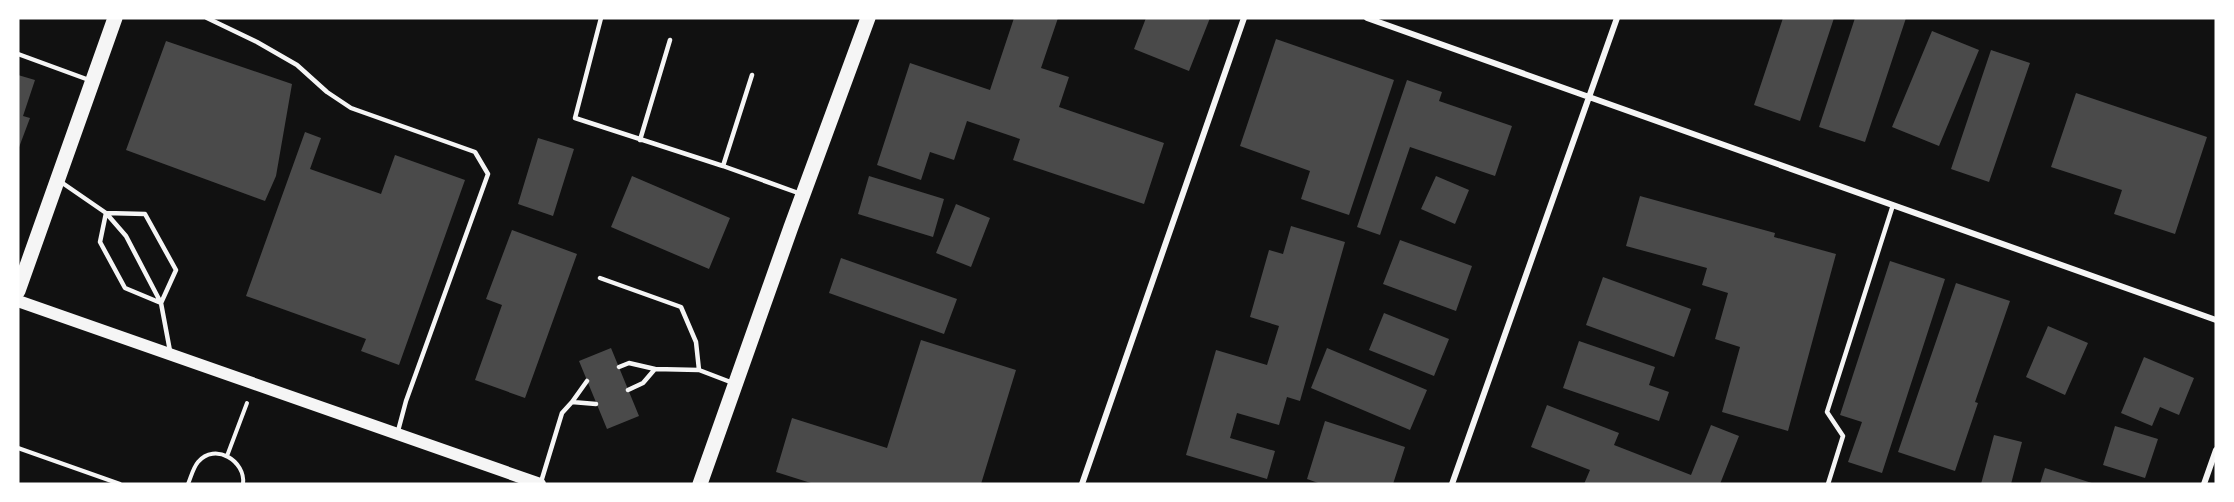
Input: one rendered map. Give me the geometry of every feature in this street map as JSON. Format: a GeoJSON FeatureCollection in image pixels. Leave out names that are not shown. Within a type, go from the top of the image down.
{"type":"FeatureCollection","features":[{"type":"Feature","properties":{"kind":"main road"},"geometry":{"type":"LineString","coordinates":[[18,291],[59,181],[115,18]]}},
{"type":"Feature","properties":{"kind":"main road"},"geometry":{"type":"LineString","coordinates":[[700,484],[868,18]]}},
{"type":"Feature","properties":{"kind":"main road"},"geometry":{"type":"LineString","coordinates":[[18,301],[540,484]]}},
{"type":"Feature","properties":{"kind":"street"},"geometry":{"type":"LineString","coordinates":[[1082,484],[1244,18]]}},
{"type":"Feature","properties":{"kind":"street"},"geometry":{"type":"LineString","coordinates":[[1367,18],[2216,320]]}},
{"type":"Feature","properties":{"kind":"street"},"geometry":{"type":"LineString","coordinates":[[1452,484],[1617,18]]}},
{"type":"Feature","properties":{"kind":"street"},"geometry":{"type":"LineString","coordinates":[[2204,484],[2216,450]]}},
{"type":"Feature","properties":{"kind":"lane"},"geometry":{"type":"LineString","coordinates":[[207,18],[257,42],[297,65],[327,92],[351,108],[475,152],[488,174],[405,401],[397,434]]}},
{"type":"Feature","properties":{"kind":"lane"},"geometry":{"type":"LineString","coordinates":[[602,18],[575,118],[804,195]]}},
{"type":"Feature","properties":{"kind":"lane"},"geometry":{"type":"LineString","coordinates":[[640,140],[670,40]]}},
{"type":"Feature","properties":{"kind":"lane"},"geometry":{"type":"LineString","coordinates":[[18,54],[92,81]]}},
{"type":"Feature","properties":{"kind":"lane"},"geometry":{"type":"LineString","coordinates":[[723,166],[752,75]]}},
{"type":"Feature","properties":{"kind":"lane"},"geometry":{"type":"LineString","coordinates":[[59,181],[106,213],[126,236],[161,303],[170,354]]}},
{"type":"Feature","properties":{"kind":"lane"},"geometry":{"type":"LineString","coordinates":[[1828,484],[1843,436],[1827,412],[1893,205]]}},
{"type":"Feature","properties":{"kind":"lane"},"geometry":{"type":"LineString","coordinates":[[106,213],[100,242],[125,288],[161,303]]}},
{"type":"Feature","properties":{"kind":"lane"},"geometry":{"type":"LineString","coordinates":[[106,213],[145,214],[176,270],[161,303]]}},
{"type":"Feature","properties":{"kind":"lane"},"geometry":{"type":"LineString","coordinates":[[600,278],[681,307],[696,342],[699,370]]}},
{"type":"Feature","properties":{"kind":"lane"},"geometry":{"type":"LineString","coordinates":[[619,368],[629,363],[655,369],[699,370],[736,384]]}},
{"type":"Feature","properties":{"kind":"lane"},"geometry":{"type":"LineString","coordinates":[[628,390],[643,383],[655,369]]}},
{"type":"Feature","properties":{"kind":"lane"},"geometry":{"type":"LineString","coordinates":[[540,484],[562,413],[573,402],[587,381]]}},
{"type":"Feature","properties":{"kind":"lane"},"geometry":{"type":"LineString","coordinates":[[573,402],[596,404]]}},
{"type":"Feature","properties":{"kind":"path"},"geometry":{"type":"LineString","coordinates":[[227,456],[254,384]]}},
{"type":"Feature","properties":{"kind":"path"},"geometry":{"type":"LineString","coordinates":[[18,448],[120,484]]}},
{"type":"Feature","properties":{"kind":"path"},"geometry":{"type":"LineString","coordinates":[[188,484],[195,466],[202,459],[214,455],[227,456],[239,466],[243,474],[243,484]]}},
{"type":"Feature","properties":{"kind":"building"},"geometry":{"type":"Polygon","coordinates":[[[1014,18],[1058,18],[1041,68],[1069,77],[1059,107],[1164,143],[1144,204],[1013,160],[1020,139],[967,121],[954,160],[930,152],[921,180],[877,165],[910,63],[990,90],[1014,18]]]}},
{"type":"Feature","properties":{"kind":"building"},"geometry":{"type":"Polygon","coordinates":[[[1146,18],[1210,18],[1189,71],[1134,49],[1146,18]]]}},
{"type":"Feature","properties":{"kind":"building"},"geometry":{"type":"Polygon","coordinates":[[[1783,18],[1834,18],[1800,121],[1754,105],[1783,18]]]}},
{"type":"Feature","properties":{"kind":"building"},"geometry":{"type":"Polygon","coordinates":[[[1855,18],[1906,18],[1865,142],[1819,127],[1855,18]]]}},
{"type":"Feature","properties":{"kind":"building"},"geometry":{"type":"Polygon","coordinates":[[[1932,31],[1979,50],[1939,146],[1892,127],[1932,31]]]}},
{"type":"Feature","properties":{"kind":"building"},"geometry":{"type":"Polygon","coordinates":[[[1276,39],[1394,80],[1349,215],[1301,199],[1310,171],[1240,146],[1276,39]]]}},
{"type":"Feature","properties":{"kind":"building"},"geometry":{"type":"Polygon","coordinates":[[[166,41],[292,84],[276,176],[265,201],[126,150],[166,41]]]}},
{"type":"Feature","properties":{"kind":"building"},"geometry":{"type":"Polygon","coordinates":[[[1991,50],[2030,63],[1989,182],[1951,169],[1991,50]]]}},
{"type":"Feature","properties":{"kind":"building"},"geometry":{"type":"Polygon","coordinates":[[[18,75],[35,80],[23,116],[30,118],[18,150],[18,75]]]}},
{"type":"Feature","properties":{"kind":"building"},"geometry":{"type":"Polygon","coordinates":[[[1407,80],[1442,92],[1439,101],[1512,126],[1495,176],[1410,147],[1380,235],[1357,227],[1407,80]]]}},
{"type":"Feature","properties":{"kind":"building"},"geometry":{"type":"Polygon","coordinates":[[[2076,93],[2207,137],[2175,234],[2114,214],[2122,190],[2051,167],[2076,93]]]}},
{"type":"Feature","properties":{"kind":"building"},"geometry":{"type":"Polygon","coordinates":[[[305,132],[321,138],[310,169],[381,194],[395,155],[465,180],[399,365],[361,351],[366,339],[246,296],[305,132]]]}},
{"type":"Feature","properties":{"kind":"building"},"geometry":{"type":"Polygon","coordinates":[[[538,138],[574,149],[553,216],[518,204],[538,138]]]}},
{"type":"Feature","properties":{"kind":"building"},"geometry":{"type":"Polygon","coordinates":[[[632,176],[730,218],[709,269],[611,227],[632,176]]]}},
{"type":"Feature","properties":{"kind":"building"},"geometry":{"type":"Polygon","coordinates":[[[869,176],[944,199],[933,237],[858,214],[869,176]]]}},
{"type":"Feature","properties":{"kind":"building"},"geometry":{"type":"Polygon","coordinates":[[[1436,176],[1469,190],[1455,224],[1421,209],[1436,176]]]}},
{"type":"Feature","properties":{"kind":"building"},"geometry":{"type":"Polygon","coordinates":[[[1640,196],[1775,233],[1774,237],[1836,254],[1788,431],[1722,412],[1740,347],[1715,339],[1728,293],[1702,285],[1707,268],[1626,246],[1640,196]]]}},
{"type":"Feature","properties":{"kind":"building"},"geometry":{"type":"Polygon","coordinates":[[[956,204],[990,218],[971,267],[936,253],[956,204]]]}},
{"type":"Feature","properties":{"kind":"building"},"geometry":{"type":"Polygon","coordinates":[[[1291,226],[1345,242],[1300,401],[1287,397],[1279,425],[1237,413],[1230,438],[1275,451],[1267,479],[1186,455],[1216,350],[1267,365],[1279,326],[1250,317],[1269,250],[1283,254],[1291,226]]]}},
{"type":"Feature","properties":{"kind":"building"},"geometry":{"type":"Polygon","coordinates":[[[512,230],[577,254],[525,398],[475,380],[502,305],[486,299],[512,230]]]}},
{"type":"Feature","properties":{"kind":"building"},"geometry":{"type":"Polygon","coordinates":[[[1400,240],[1472,266],[1456,311],[1383,284],[1400,240]]]}},
{"type":"Feature","properties":{"kind":"building"},"geometry":{"type":"Polygon","coordinates":[[[841,258],[957,299],[944,334],[829,293],[841,258]]]}},
{"type":"Feature","properties":{"kind":"building"},"geometry":{"type":"Polygon","coordinates":[[[1890,261],[1945,279],[1882,473],[1848,462],[1862,422],[1840,415],[1890,261]]]}},
{"type":"Feature","properties":{"kind":"building"},"geometry":{"type":"Polygon","coordinates":[[[1603,277],[1691,309],[1674,357],[1586,325],[1603,277]]]}},
{"type":"Feature","properties":{"kind":"building"},"geometry":{"type":"Polygon","coordinates":[[[1956,283],[2010,301],[1975,402],[1978,403],[1955,471],[1898,452],[1956,283]]]}},
{"type":"Feature","properties":{"kind":"building"},"geometry":{"type":"Polygon","coordinates":[[[1384,313],[1449,339],[1434,376],[1369,350],[1384,313]]]}},
{"type":"Feature","properties":{"kind":"building"},"geometry":{"type":"Polygon","coordinates":[[[2048,326],[2088,343],[2065,395],[2026,377],[2048,326]]]}},
{"type":"Feature","properties":{"kind":"building"},"geometry":{"type":"Polygon","coordinates":[[[921,340],[1016,370],[981,484],[814,484],[776,472],[792,418],[887,448],[921,340]]]}},
{"type":"Feature","properties":{"kind":"building"},"geometry":{"type":"Polygon","coordinates":[[[1579,341],[1655,367],[1649,385],[1669,392],[1659,421],[1563,388],[1579,341]]]}},
{"type":"Feature","properties":{"kind":"building"},"geometry":{"type":"Polygon","coordinates":[[[611,348],[639,416],[607,429],[579,361],[611,348]]]}},
{"type":"Feature","properties":{"kind":"building"},"geometry":{"type":"Polygon","coordinates":[[[1327,348],[1427,390],[1410,430],[1311,388],[1327,348]]]}},
{"type":"Feature","properties":{"kind":"building"},"geometry":{"type":"Polygon","coordinates":[[[2144,357],[2194,378],[2179,415],[2160,407],[2152,426],[2121,413],[2144,357]]]}},
{"type":"Feature","properties":{"kind":"building"},"geometry":{"type":"Polygon","coordinates":[[[1547,405],[1619,433],[1614,445],[1691,475],[1711,425],[1739,436],[1720,484],[1584,484],[1590,470],[1531,447],[1547,405]]]}},
{"type":"Feature","properties":{"kind":"building"},"geometry":{"type":"Polygon","coordinates":[[[1325,421],[1405,447],[1393,484],[1321,484],[1307,479],[1325,421]]]}},
{"type":"Feature","properties":{"kind":"building"},"geometry":{"type":"Polygon","coordinates":[[[2115,426],[2158,439],[2145,478],[2103,465],[2115,426]]]}},
{"type":"Feature","properties":{"kind":"building"},"geometry":{"type":"Polygon","coordinates":[[[1994,435],[2022,442],[2011,484],[1981,484],[1994,435]]]}},
{"type":"Feature","properties":{"kind":"building"},"geometry":{"type":"Polygon","coordinates":[[[2045,468],[2095,484],[2040,484],[2045,468]]]}}]}
